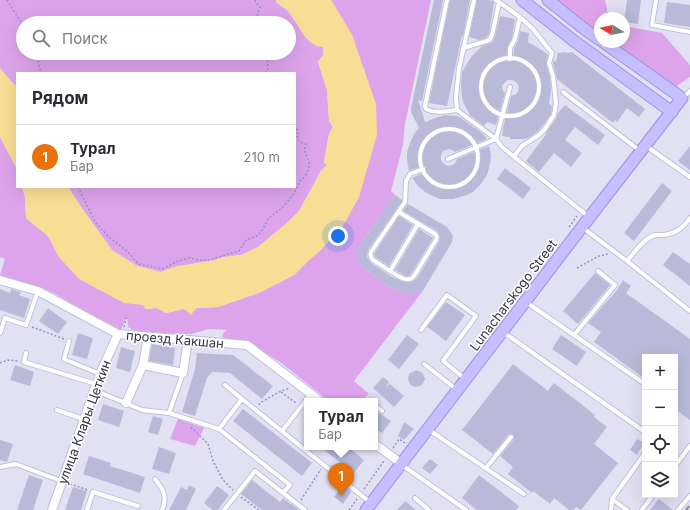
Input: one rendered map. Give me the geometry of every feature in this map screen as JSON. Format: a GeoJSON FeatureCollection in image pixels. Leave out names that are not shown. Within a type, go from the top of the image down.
{"type":"FeatureCollection","features":[{"type":"Feature","properties":{"kind":"main road"},"geometry":{"type":"LineString","coordinates":[[522,0],[574,41],[672,112]]}},
{"type":"Feature","properties":{"kind":"main road"},"geometry":{"type":"LineString","coordinates":[[548,0],[594,36]]}},
{"type":"Feature","properties":{"kind":"main road"},"geometry":{"type":"LineString","coordinates":[[612,48],[686,95]]}},
{"type":"Feature","properties":{"kind":"main road","name":"Lunacharskogo Street"},"geometry":{"type":"LineString","coordinates":[[369,507],[582,227],[686,95]]}},
{"type":"Feature","properties":{"kind":"street","name":"проезд Какшан"},"geometry":{"type":"LineString","coordinates":[[0,280],[38,291],[120,334],[247,345],[316,398]]}},
{"type":"Feature","properties":{"kind":"street","name":"улица Клары Цеткин"},"geometry":{"type":"LineString","coordinates":[[52,510],[100,374],[120,334]]}},
{"type":"Feature","properties":{"kind":"street"},"geometry":{"type":"LineString","coordinates":[[126,403],[143,365],[148,337]]}},
{"type":"Feature","properties":{"kind":"street"},"geometry":{"type":"LineString","coordinates":[[143,365],[183,373],[188,340]]}},
{"type":"Feature","properties":{"kind":"street"},"geometry":{"type":"LineString","coordinates":[[378,446],[402,464]]}},
{"type":"Feature","properties":{"kind":"lane"},"geometry":{"type":"LineString","coordinates":[[447,0],[426,109],[433,112],[457,110],[496,139],[502,147],[590,218]]}},
{"type":"Feature","properties":{"kind":"lane"},"geometry":{"type":"LineString","coordinates":[[457,110],[456,86],[474,0]]}},
{"type":"Feature","properties":{"kind":"lane"},"geometry":{"type":"LineString","coordinates":[[656,0],[652,25],[690,32]]}},
{"type":"Feature","properties":{"kind":"lane"},"geometry":{"type":"LineString","coordinates":[[463,48],[490,39],[498,1],[520,17],[552,53],[549,63],[553,76],[556,103],[554,115],[545,129],[522,146],[514,156]]}},
{"type":"Feature","properties":{"kind":"lane"},"geometry":{"type":"LineString","coordinates":[[510,59],[510,48],[516,39],[520,17]]}},
{"type":"Feature","properties":{"kind":"lane"},"geometry":{"type":"LineString","coordinates":[[504,59],[521,61],[528,65],[534,72],[538,88],[537,97],[527,110],[511,116],[502,115],[494,112],[483,99],[481,82],[489,67],[496,62],[504,59]]}},
{"type":"Feature","properties":{"kind":"lane"},"geometry":{"type":"LineString","coordinates":[[496,139],[510,87]]}},
{"type":"Feature","properties":{"kind":"lane"},"geometry":{"type":"LineString","coordinates":[[563,92],[643,149],[690,177]]}},
{"type":"Feature","properties":{"kind":"lane"},"geometry":{"type":"LineString","coordinates":[[444,129],[460,131],[468,136],[475,147],[478,159],[476,167],[472,175],[466,181],[458,185],[450,186],[434,182],[427,176],[420,161],[421,152],[428,137],[435,132],[444,129]]}},
{"type":"Feature","properties":{"kind":"lane"},"geometry":{"type":"LineString","coordinates":[[448,159],[496,139]]}},
{"type":"Feature","properties":{"kind":"lane"},"geometry":{"type":"LineString","coordinates":[[399,212],[436,236],[436,240],[413,278],[406,279],[373,260],[370,255],[405,202],[406,181],[408,176],[423,169]]}},
{"type":"Feature","properties":{"kind":"lane"},"geometry":{"type":"LineString","coordinates":[[627,261],[639,246],[648,239],[655,235],[674,233],[679,230],[690,218]]}},
{"type":"Feature","properties":{"kind":"lane"},"geometry":{"type":"LineString","coordinates":[[390,270],[418,224]]}},
{"type":"Feature","properties":{"kind":"lane"},"geometry":{"type":"LineString","coordinates":[[582,227],[690,311]]}},
{"type":"Feature","properties":{"kind":"lane"},"geometry":{"type":"LineString","coordinates":[[574,335],[615,285],[598,270]]}},
{"type":"Feature","properties":{"kind":"lane"},"geometry":{"type":"LineString","coordinates":[[0,333],[5,318],[26,325],[38,291]]}},
{"type":"Feature","properties":{"kind":"lane"},"geometry":{"type":"LineString","coordinates":[[421,330],[447,295],[476,316],[444,361],[466,380]]}},
{"type":"Feature","properties":{"kind":"lane"},"geometry":{"type":"LineString","coordinates":[[525,302],[642,382]]}},
{"type":"Feature","properties":{"kind":"lane"},"geometry":{"type":"LineString","coordinates":[[503,331],[642,430]]}},
{"type":"Feature","properties":{"kind":"lane"},"geometry":{"type":"LineString","coordinates":[[69,341],[64,360],[100,374]]}},
{"type":"Feature","properties":{"kind":"lane"},"geometry":{"type":"LineString","coordinates":[[26,353],[24,362],[95,387],[142,410],[169,413],[219,429],[290,485],[283,494]]}},
{"type":"Feature","properties":{"kind":"lane"},"geometry":{"type":"LineString","coordinates":[[424,364],[458,390]]}},
{"type":"Feature","properties":{"kind":"lane"},"geometry":{"type":"LineString","coordinates":[[169,413],[183,373]]}},
{"type":"Feature","properties":{"kind":"lane"},"geometry":{"type":"LineString","coordinates":[[225,385],[304,448]]}},
{"type":"Feature","properties":{"kind":"lane"},"geometry":{"type":"LineString","coordinates":[[308,398],[311,394]]}},
{"type":"Feature","properties":{"kind":"lane"},"geometry":{"type":"LineString","coordinates":[[219,429],[242,399]]}},
{"type":"Feature","properties":{"kind":"lane"},"geometry":{"type":"LineString","coordinates":[[282,431],[304,403]]}},
{"type":"Feature","properties":{"kind":"lane"},"geometry":{"type":"LineString","coordinates":[[378,408],[382,411]]}},
{"type":"Feature","properties":{"kind":"lane"},"geometry":{"type":"LineString","coordinates":[[57,410],[84,419]]}},
{"type":"Feature","properties":{"kind":"lane"},"geometry":{"type":"LineString","coordinates":[[428,429],[524,494]]}},
{"type":"Feature","properties":{"kind":"lane"},"geometry":{"type":"LineString","coordinates":[[486,468],[511,437]]}},
{"type":"Feature","properties":{"kind":"lane"},"geometry":{"type":"LineString","coordinates":[[678,462],[690,446]]}},
{"type":"Feature","properties":{"kind":"lane"},"geometry":{"type":"LineString","coordinates":[[306,450],[360,494],[369,507]]}},
{"type":"Feature","properties":{"kind":"lane"},"geometry":{"type":"LineString","coordinates":[[611,510],[612,499],[642,457]]}},
{"type":"Feature","properties":{"kind":"lane"},"geometry":{"type":"LineString","coordinates":[[0,467],[16,464],[61,481]]}},
{"type":"Feature","properties":{"kind":"lane"},"geometry":{"type":"LineString","coordinates":[[402,464],[466,510]]}},
{"type":"Feature","properties":{"kind":"lane"},"geometry":{"type":"LineString","coordinates":[[224,510],[255,471],[305,510]]}},
{"type":"Feature","properties":{"kind":"lane"},"geometry":{"type":"LineString","coordinates":[[155,479],[162,487],[165,497],[162,510]]}},
{"type":"Feature","properties":{"kind":"lane"},"geometry":{"type":"LineString","coordinates":[[87,510],[93,492],[138,506]]}},
{"type":"Feature","properties":{"kind":"lane"},"geometry":{"type":"LineString","coordinates":[[678,510],[690,496]]}},
{"type":"Feature","properties":{"kind":"lane"},"geometry":{"type":"LineString","coordinates":[[415,498],[429,510]]}},
{"type":"Feature","properties":{"kind":"lane"},"geometry":{"type":"LineString","coordinates":[[642,510],[651,498]]}},
{"type":"Feature","properties":{"kind":"lane"},"geometry":{"type":"LineString","coordinates":[[612,499],[627,510]]}},
{"type":"Feature","properties":{"kind":"path"},"geometry":{"type":"LineString","coordinates":[[7,0],[17,16]]}},
{"type":"Feature","properties":{"kind":"path"},"geometry":{"type":"LineString","coordinates":[[256,0],[256,3],[260,7],[257,16]]}},
{"type":"Feature","properties":{"kind":"path"},"geometry":{"type":"LineString","coordinates":[[38,60],[41,72]]}},
{"type":"Feature","properties":{"kind":"path"},"geometry":{"type":"LineString","coordinates":[[266,72],[268,69],[267,60]]}},
{"type":"Feature","properties":{"kind":"path"},"geometry":{"type":"LineString","coordinates":[[78,188],[95,222],[128,252],[138,264],[162,268],[178,261],[190,258],[209,260],[228,255],[239,251],[246,240],[258,236],[268,218],[284,206],[293,195],[300,181],[304,178],[309,162],[304,148],[306,144],[301,143],[298,140],[298,130],[296,129]]}},
{"type":"Feature","properties":{"kind":"path"},"geometry":{"type":"LineString","coordinates":[[577,268],[599,256],[616,252]]}},
{"type":"Feature","properties":{"kind":"path"},"geometry":{"type":"LineString","coordinates":[[120,334],[128,315]]}},
{"type":"Feature","properties":{"kind":"path"},"geometry":{"type":"LineString","coordinates":[[26,325],[69,341]]}},
{"type":"Feature","properties":{"kind":"path"},"geometry":{"type":"LineString","coordinates":[[0,363],[8,360],[24,362]]}},
{"type":"Feature","properties":{"kind":"path"},"geometry":{"type":"LineString","coordinates":[[256,410],[260,403],[281,391],[298,384]]}},
{"type":"Feature","properties":{"kind":"path"},"geometry":{"type":"LineString","coordinates":[[281,391],[301,407]]}},
{"type":"Feature","properties":{"kind":"path"},"geometry":{"type":"LineString","coordinates":[[192,428],[208,444],[213,461],[223,480],[237,494],[259,510]]}},
{"type":"Feature","properties":{"kind":"path"},"geometry":{"type":"LineString","coordinates":[[349,510],[399,439],[406,444]]}},
{"type":"Feature","properties":{"kind":"path"},"geometry":{"type":"LineString","coordinates":[[298,504],[324,464]]}},
{"type":"Feature","properties":{"kind":"path"},"geometry":{"type":"LineString","coordinates":[[61,481],[93,492]]}},
{"type":"Feature","properties":{"kind":"shaded area"},"geometry":{"type":"Polygon","coordinates":[[[0,0],[276,0],[277,3],[288,11],[292,16],[16,16],[16,60],[296,60],[296,22],[309,41],[323,47],[323,55],[318,62],[327,90],[329,121],[333,127],[329,134],[324,162],[327,165],[321,171],[299,211],[258,247],[241,255],[174,267],[161,272],[137,266],[112,250],[69,188],[296,188],[296,72],[16,72],[16,86],[0,68],[0,0]]]}},
{"type":"Feature","properties":{"kind":"shaded area"},"geometry":{"type":"Polygon","coordinates":[[[276,0],[331,0],[352,35],[376,104],[377,135],[359,197],[343,226],[321,250],[294,275],[261,292],[218,307],[196,308],[191,315],[184,309],[166,313],[157,308],[146,309],[143,305],[124,303],[79,279],[59,257],[48,236],[26,218],[25,197],[22,188],[69,188],[112,250],[137,266],[161,272],[174,267],[241,255],[258,247],[299,211],[321,171],[327,165],[324,162],[329,134],[333,127],[329,121],[327,90],[318,62],[323,55],[323,47],[316,46],[306,38],[296,23],[296,16],[292,16],[276,0]]]}},
{"type":"Feature","properties":{"kind":"shaded area"},"geometry":{"type":"Polygon","coordinates":[[[331,0],[431,0],[405,124],[403,145],[391,191],[395,195],[357,249],[357,260],[361,266],[389,287],[402,292],[422,292],[354,381],[369,394],[364,398],[325,398],[280,362],[245,341],[232,340],[222,337],[223,333],[227,330],[209,329],[191,334],[162,336],[138,333],[128,327],[127,316],[120,332],[54,293],[0,275],[5,259],[0,257],[0,137],[16,167],[16,188],[22,188],[25,197],[26,218],[48,236],[59,257],[143,305],[146,309],[157,308],[166,313],[184,309],[218,307],[261,292],[294,275],[307,262],[361,63],[352,35],[331,0]]]}},
{"type":"Feature","properties":{"kind":"shaded area"},"geometry":{"type":"Polygon","coordinates":[[[556,0],[605,0],[608,12],[594,12],[594,29],[556,0]]]}},
{"type":"Feature","properties":{"kind":"shaded area"},"geometry":{"type":"Polygon","coordinates":[[[630,27],[662,33],[690,65],[690,77],[675,87],[619,48],[630,48],[630,27]]]}},
{"type":"Feature","properties":{"kind":"shaded area"},"geometry":{"type":"Polygon","coordinates":[[[0,68],[16,86],[16,167],[0,137],[0,68]]]}},
{"type":"Feature","properties":{"kind":"shaded area"},"geometry":{"type":"Polygon","coordinates":[[[178,419],[204,428],[195,446],[170,439],[178,419]]]}},
{"type":"Feature","properties":{"kind":"building"},"geometry":{"type":"Polygon","coordinates":[[[434,0],[443,0],[422,101],[418,100],[425,122],[445,115],[457,116],[483,134],[487,139],[455,152],[450,149],[443,151],[441,160],[448,166],[453,165],[457,159],[489,146],[491,155],[487,175],[481,184],[473,192],[453,199],[440,199],[425,192],[419,187],[412,178],[425,172],[426,167],[422,166],[409,171],[407,159],[407,152],[410,143],[414,134],[419,128],[411,112],[411,108],[434,0]]]}},
{"type":"Feature","properties":{"kind":"building"},"geometry":{"type":"Polygon","coordinates":[[[450,0],[470,0],[447,106],[429,103],[450,0]]]}},
{"type":"Feature","properties":{"kind":"building"},"geometry":{"type":"Polygon","coordinates":[[[477,0],[493,1],[494,3],[489,34],[486,38],[479,40],[469,37],[477,0]]]}},
{"type":"Feature","properties":{"kind":"building"},"geometry":{"type":"Polygon","coordinates":[[[627,0],[641,0],[638,24],[630,23],[630,12],[625,12],[627,0]]]}},
{"type":"Feature","properties":{"kind":"building"},"geometry":{"type":"Polygon","coordinates":[[[667,2],[690,5],[690,27],[664,23],[667,2]]]}},
{"type":"Feature","properties":{"kind":"building"},"geometry":{"type":"Polygon","coordinates":[[[500,16],[515,19],[512,38],[507,48],[506,59],[508,62],[513,60],[514,49],[518,41],[520,31],[529,33],[528,42],[548,55],[546,64],[550,77],[551,92],[549,103],[552,106],[551,114],[542,127],[528,138],[510,139],[510,137],[502,136],[511,96],[516,94],[519,87],[513,80],[508,80],[502,86],[505,93],[496,125],[487,122],[484,126],[470,115],[462,97],[462,72],[472,56],[482,46],[493,41],[500,16]]]}},
{"type":"Feature","properties":{"kind":"building"},"geometry":{"type":"Polygon","coordinates":[[[572,52],[645,109],[639,117],[627,108],[617,122],[615,120],[613,123],[557,79],[553,63],[554,60],[556,62],[558,53],[572,52]]]}},
{"type":"Feature","properties":{"kind":"building"},"geometry":{"type":"Polygon","coordinates":[[[565,105],[605,135],[598,145],[575,127],[565,140],[582,153],[571,167],[554,153],[539,172],[526,161],[547,133],[545,134],[557,117],[558,113],[565,105]]]}},
{"type":"Feature","properties":{"kind":"building"},"geometry":{"type":"Polygon","coordinates":[[[690,146],[690,170],[678,161],[690,146]]]}},
{"type":"Feature","properties":{"kind":"building"},"geometry":{"type":"Polygon","coordinates":[[[505,168],[531,188],[523,199],[497,179],[505,168]]]}},
{"type":"Feature","properties":{"kind":"building"},"geometry":{"type":"Polygon","coordinates":[[[662,183],[672,191],[634,241],[624,233],[662,183]]]}},
{"type":"Feature","properties":{"kind":"building"},"geometry":{"type":"Polygon","coordinates":[[[395,195],[402,201],[368,250],[367,257],[371,263],[392,277],[404,282],[412,282],[417,278],[439,242],[440,236],[437,231],[403,211],[408,204],[447,227],[453,236],[452,242],[422,292],[402,292],[389,287],[361,266],[357,260],[357,249],[395,195]]]}},
{"type":"Feature","properties":{"kind":"building"},"geometry":{"type":"Polygon","coordinates":[[[399,216],[413,225],[389,266],[375,257],[374,254],[399,216]]]}},
{"type":"Feature","properties":{"kind":"building"},"geometry":{"type":"Polygon","coordinates":[[[419,229],[433,238],[411,274],[406,276],[395,270],[419,229]]]}},
{"type":"Feature","properties":{"kind":"building"},"geometry":{"type":"Polygon","coordinates":[[[673,252],[690,264],[690,286],[663,265],[673,252]]]}},
{"type":"Feature","properties":{"kind":"building"},"geometry":{"type":"Polygon","coordinates":[[[595,273],[610,285],[578,324],[563,311],[595,273]]]}},
{"type":"Feature","properties":{"kind":"building"},"geometry":{"type":"Polygon","coordinates":[[[623,280],[631,286],[626,293],[690,339],[690,420],[678,411],[678,354],[642,354],[642,377],[594,342],[601,332],[588,323],[617,290],[623,280]]]}},
{"type":"Feature","properties":{"kind":"building"},"geometry":{"type":"Polygon","coordinates":[[[0,289],[10,293],[11,289],[21,292],[19,295],[30,299],[24,318],[0,310],[0,289]]]}},
{"type":"Feature","properties":{"kind":"building"},"geometry":{"type":"Polygon","coordinates":[[[446,302],[465,315],[446,341],[427,327],[446,302]]]}},
{"type":"Feature","properties":{"kind":"building"},"geometry":{"type":"Polygon","coordinates":[[[48,308],[67,322],[58,334],[39,321],[48,308]]]}},
{"type":"Feature","properties":{"kind":"building"},"geometry":{"type":"Polygon","coordinates":[[[78,333],[93,338],[87,359],[72,355],[78,333]]]}},
{"type":"Feature","properties":{"kind":"building"},"geometry":{"type":"Polygon","coordinates":[[[407,335],[419,344],[399,369],[388,360],[407,335]]]}},
{"type":"Feature","properties":{"kind":"building"},"geometry":{"type":"Polygon","coordinates":[[[561,335],[586,352],[577,366],[552,349],[561,335]]]}},
{"type":"Feature","properties":{"kind":"building"},"geometry":{"type":"Polygon","coordinates":[[[152,344],[175,348],[173,365],[149,361],[152,344]]]}},
{"type":"Feature","properties":{"kind":"building"},"geometry":{"type":"Polygon","coordinates":[[[121,347],[135,351],[130,372],[116,368],[121,347]]]}},
{"type":"Feature","properties":{"kind":"building"},"geometry":{"type":"Polygon","coordinates":[[[197,353],[233,355],[273,386],[262,399],[230,373],[212,372],[207,378],[195,416],[182,412],[195,369],[197,353]]]}},
{"type":"Feature","properties":{"kind":"building"},"geometry":{"type":"Polygon","coordinates":[[[513,364],[548,391],[554,383],[595,415],[594,417],[607,427],[594,444],[618,463],[581,510],[576,507],[574,510],[569,510],[554,498],[550,504],[533,491],[532,493],[508,474],[513,467],[500,456],[514,439],[513,434],[508,435],[493,454],[462,430],[513,364]]]}},
{"type":"Feature","properties":{"kind":"building"},"geometry":{"type":"Polygon","coordinates":[[[15,365],[34,372],[30,386],[10,380],[15,365]]]}},
{"type":"Feature","properties":{"kind":"building"},"geometry":{"type":"Polygon","coordinates":[[[416,370],[423,374],[425,379],[422,385],[414,387],[410,384],[408,379],[409,374],[416,370]]]}},
{"type":"Feature","properties":{"kind":"building"},"geometry":{"type":"Polygon","coordinates":[[[383,377],[389,382],[386,386],[390,384],[404,396],[394,407],[373,388],[383,377]]]}},
{"type":"Feature","properties":{"kind":"building"},"geometry":{"type":"Polygon","coordinates":[[[103,404],[124,411],[119,427],[98,420],[103,404]]]}},
{"type":"Feature","properties":{"kind":"building"},"geometry":{"type":"Polygon","coordinates":[[[243,409],[312,463],[302,476],[233,421],[243,409]]]}},
{"type":"Feature","properties":{"kind":"building"},"geometry":{"type":"Polygon","coordinates":[[[378,412],[391,421],[382,433],[378,430],[378,412]]]}},
{"type":"Feature","properties":{"kind":"building"},"geometry":{"type":"Polygon","coordinates":[[[153,416],[163,419],[158,435],[148,432],[153,416]]]}},
{"type":"Feature","properties":{"kind":"building"},"geometry":{"type":"Polygon","coordinates":[[[404,422],[414,429],[404,440],[398,436],[404,422]]]}},
{"type":"Feature","properties":{"kind":"building"},"geometry":{"type":"Polygon","coordinates":[[[637,439],[642,442],[642,446],[637,455],[630,450],[637,439]]]}},
{"type":"Feature","properties":{"kind":"building"},"geometry":{"type":"Polygon","coordinates":[[[0,440],[13,444],[7,462],[0,460],[0,440]]]}},
{"type":"Feature","properties":{"kind":"building"},"geometry":{"type":"Polygon","coordinates":[[[159,447],[176,453],[169,474],[152,469],[159,447]]]}},
{"type":"Feature","properties":{"kind":"building"},"geometry":{"type":"Polygon","coordinates":[[[324,450],[352,450],[364,460],[354,473],[324,450]]]}},
{"type":"Feature","properties":{"kind":"building"},"geometry":{"type":"Polygon","coordinates":[[[89,456],[111,463],[110,466],[145,477],[140,493],[83,474],[89,456]]]}},
{"type":"Feature","properties":{"kind":"building"},"geometry":{"type":"Polygon","coordinates":[[[430,459],[438,465],[430,474],[422,468],[430,459]]]}},
{"type":"Feature","properties":{"kind":"building"},"geometry":{"type":"Polygon","coordinates":[[[29,475],[43,480],[33,510],[17,510],[29,475]]]}},
{"type":"Feature","properties":{"kind":"building"},"geometry":{"type":"Polygon","coordinates":[[[479,475],[519,506],[516,510],[477,510],[462,498],[479,475]]]}},
{"type":"Feature","properties":{"kind":"building"},"geometry":{"type":"Polygon","coordinates":[[[252,480],[280,502],[283,498],[299,510],[262,510],[241,494],[252,480]]]}},
{"type":"Feature","properties":{"kind":"building"},"geometry":{"type":"Polygon","coordinates":[[[189,485],[196,489],[186,510],[169,510],[181,487],[187,490],[189,485]]]}},
{"type":"Feature","properties":{"kind":"building"},"geometry":{"type":"Polygon","coordinates":[[[343,485],[351,492],[343,504],[334,497],[343,485]]]}},
{"type":"Feature","properties":{"kind":"building"},"geometry":{"type":"Polygon","coordinates":[[[217,486],[229,495],[218,510],[213,510],[204,503],[217,486]]]}},
{"type":"Feature","properties":{"kind":"building"},"geometry":{"type":"Polygon","coordinates":[[[73,487],[87,491],[81,510],[65,510],[73,487]]]}},
{"type":"Feature","properties":{"kind":"building"},"geometry":{"type":"Polygon","coordinates":[[[659,499],[673,510],[650,510],[659,499]]]}},
{"type":"Feature","properties":{"kind":"building"},"geometry":{"type":"Polygon","coordinates":[[[405,501],[416,510],[397,510],[405,501]]]}},
{"type":"Feature","properties":{"kind":"railway"},"geometry":{"type":"LineString","coordinates":[[686,510],[690,505]]}},
{"type":"Feature","properties":{"kind":"place","name":"Турал"},"geometry":{"type":"Point","coordinates":[341,496]}}]}
